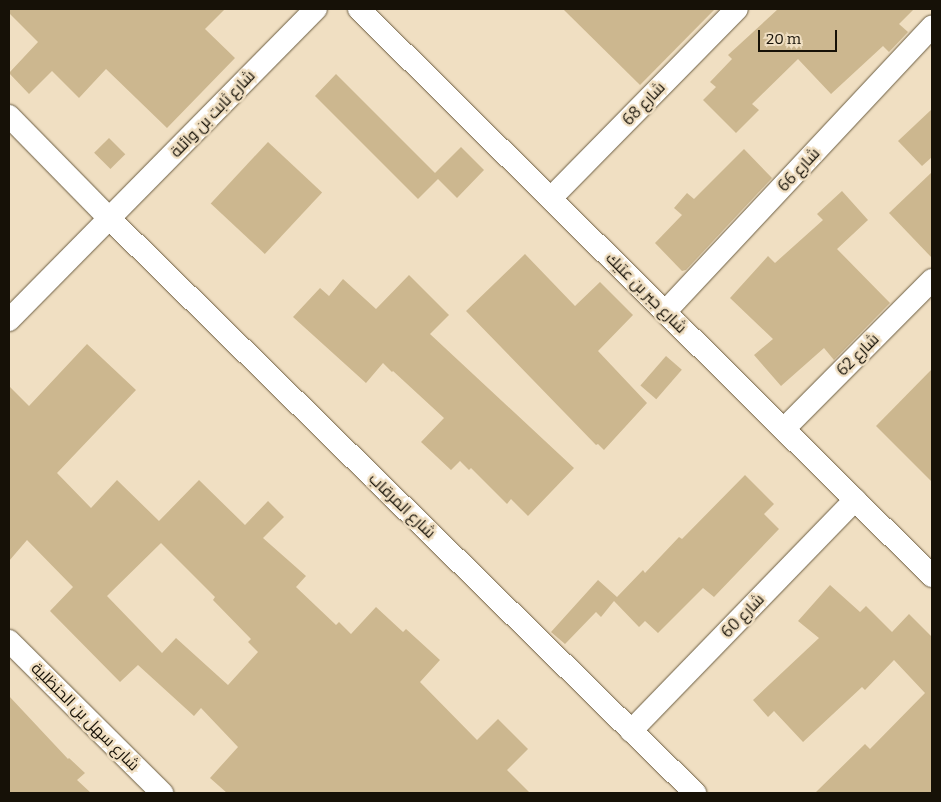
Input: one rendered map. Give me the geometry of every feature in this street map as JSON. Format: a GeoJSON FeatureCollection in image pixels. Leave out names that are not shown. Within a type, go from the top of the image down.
{"type":"FeatureCollection","features":[{"type":"Feature","properties":{"kind":"street","name":"شارع ثابت بن وائلة"},"geometry":{"type":"LineString","coordinates":[[9,320],[316,9]]}},
{"type":"Feature","properties":{"kind":"street","name":"شارع جبر بن عتيك"},"geometry":{"type":"LineString","coordinates":[[359,9],[932,576]]}},
{"type":"Feature","properties":{"kind":"street","name":"شارع 68"},"geometry":{"type":"LineString","coordinates":[[550,198],[736,9]]}},
{"type":"Feature","properties":{"kind":"street","name":"شارع 66"},"geometry":{"type":"LineString","coordinates":[[665,312],[932,27]]}},
{"type":"Feature","properties":{"kind":"street","name":"شارع المرقاب"},"geometry":{"type":"LineString","coordinates":[[9,116],[110,219],[695,793]]}},
{"type":"Feature","properties":{"kind":"street","name":"شارع 62"},"geometry":{"type":"LineString","coordinates":[[784,429],[932,280]]}},
{"type":"Feature","properties":{"kind":"street","name":"شارع 60"},"geometry":{"type":"LineString","coordinates":[[631,731],[855,500]]}},
{"type":"Feature","properties":{"kind":"street","name":"شارع سهل بن الحنظلية"},"geometry":{"type":"LineString","coordinates":[[12,652],[162,793]]}},
{"type":"Feature","properties":{"kind":"building"},"geometry":{"type":"Polygon","coordinates":[[[9,9],[225,9],[205,29],[235,58],[167,128],[106,69],[79,98],[52,71],[29,94],[9,73],[38,42],[9,13],[9,9]]]}},
{"type":"Feature","properties":{"kind":"building"},"geometry":{"type":"Polygon","coordinates":[[[563,9],[715,9],[640,85],[563,9]]]}},
{"type":"Feature","properties":{"kind":"building"},"geometry":{"type":"Polygon","coordinates":[[[778,9],[914,9],[899,24],[908,32],[889,52],[883,46],[831,94],[798,59],[752,104],[759,110],[736,133],[703,100],[716,87],[710,82],[732,59],[728,55],[778,9]]]}},
{"type":"Feature","properties":{"kind":"building"},"geometry":{"type":"Polygon","coordinates":[[[336,74],[435,173],[461,147],[484,170],[457,198],[438,179],[418,199],[315,96],[336,74]]]}},
{"type":"Feature","properties":{"kind":"building"},"geometry":{"type":"Polygon","coordinates":[[[932,109],[932,157],[922,166],[898,141],[932,109]]]}},
{"type":"Feature","properties":{"kind":"building"},"geometry":{"type":"Polygon","coordinates":[[[109,138],[125,154],[110,169],[94,153],[109,138]]]}},
{"type":"Feature","properties":{"kind":"building"},"geometry":{"type":"Polygon","coordinates":[[[268,142],[322,192],[265,254],[211,203],[268,142]]]}},
{"type":"Feature","properties":{"kind":"building"},"geometry":{"type":"Polygon","coordinates":[[[744,149],[772,178],[686,270],[682,271],[655,243],[682,215],[674,208],[687,193],[694,199],[744,149]]]}},
{"type":"Feature","properties":{"kind":"building"},"geometry":{"type":"Polygon","coordinates":[[[932,172],[932,258],[889,213],[932,172]]]}},
{"type":"Feature","properties":{"kind":"building"},"geometry":{"type":"Polygon","coordinates":[[[842,191],[868,220],[837,249],[890,303],[834,360],[824,348],[781,386],[754,355],[773,339],[730,298],[768,256],[775,263],[823,220],[817,214],[842,191]]]}},
{"type":"Feature","properties":{"kind":"building"},"geometry":{"type":"Polygon","coordinates":[[[525,254],[575,306],[600,282],[633,315],[598,351],[647,403],[604,450],[598,444],[596,445],[466,311],[525,254]]]}},
{"type":"Feature","properties":{"kind":"building"},"geometry":{"type":"Polygon","coordinates":[[[409,275],[449,315],[430,334],[574,468],[528,516],[511,499],[507,504],[471,468],[469,470],[460,461],[451,470],[421,442],[444,418],[393,371],[383,363],[366,383],[293,317],[320,288],[329,296],[343,279],[376,309],[409,275]]]}},
{"type":"Feature","properties":{"kind":"building"},"geometry":{"type":"Polygon","coordinates":[[[87,344],[136,390],[57,473],[91,508],[117,480],[159,521],[199,480],[245,525],[268,501],[284,517],[263,538],[306,576],[296,587],[336,625],[339,622],[351,634],[376,607],[403,632],[406,629],[440,660],[420,682],[477,740],[498,719],[528,749],[507,770],[530,793],[227,793],[210,778],[238,747],[201,708],[194,716],[138,665],[120,682],[50,611],[73,587],[27,540],[9,561],[9,386],[29,406],[87,344]],[[161,543],[107,596],[162,653],[176,638],[228,685],[258,652],[248,642],[251,639],[213,600],[215,597],[161,543]]]}},
{"type":"Feature","properties":{"kind":"building"},"geometry":{"type":"Polygon","coordinates":[[[666,356],[682,370],[656,399],[640,385],[666,356]]]}},
{"type":"Feature","properties":{"kind":"building"},"geometry":{"type":"Polygon","coordinates":[[[932,369],[932,482],[876,426],[932,369]]]}},
{"type":"Feature","properties":{"kind":"building"},"geometry":{"type":"Polygon","coordinates":[[[745,475],[774,504],[764,514],[779,529],[714,597],[703,588],[658,633],[645,621],[639,627],[614,601],[601,617],[596,612],[565,644],[551,632],[598,580],[617,597],[643,570],[645,573],[679,537],[682,539],[745,475]]]}},
{"type":"Feature","properties":{"kind":"building"},"geometry":{"type":"Polygon","coordinates":[[[830,585],[860,612],[866,606],[892,632],[909,614],[932,637],[932,793],[815,793],[865,744],[870,749],[925,693],[894,660],[865,690],[862,687],[803,742],[774,711],[768,717],[753,700],[819,638],[798,621],[830,585]]]}},
{"type":"Feature","properties":{"kind":"building"},"geometry":{"type":"Polygon","coordinates":[[[9,696],[68,759],[85,773],[77,780],[91,793],[9,793],[9,696]]]}}]}
